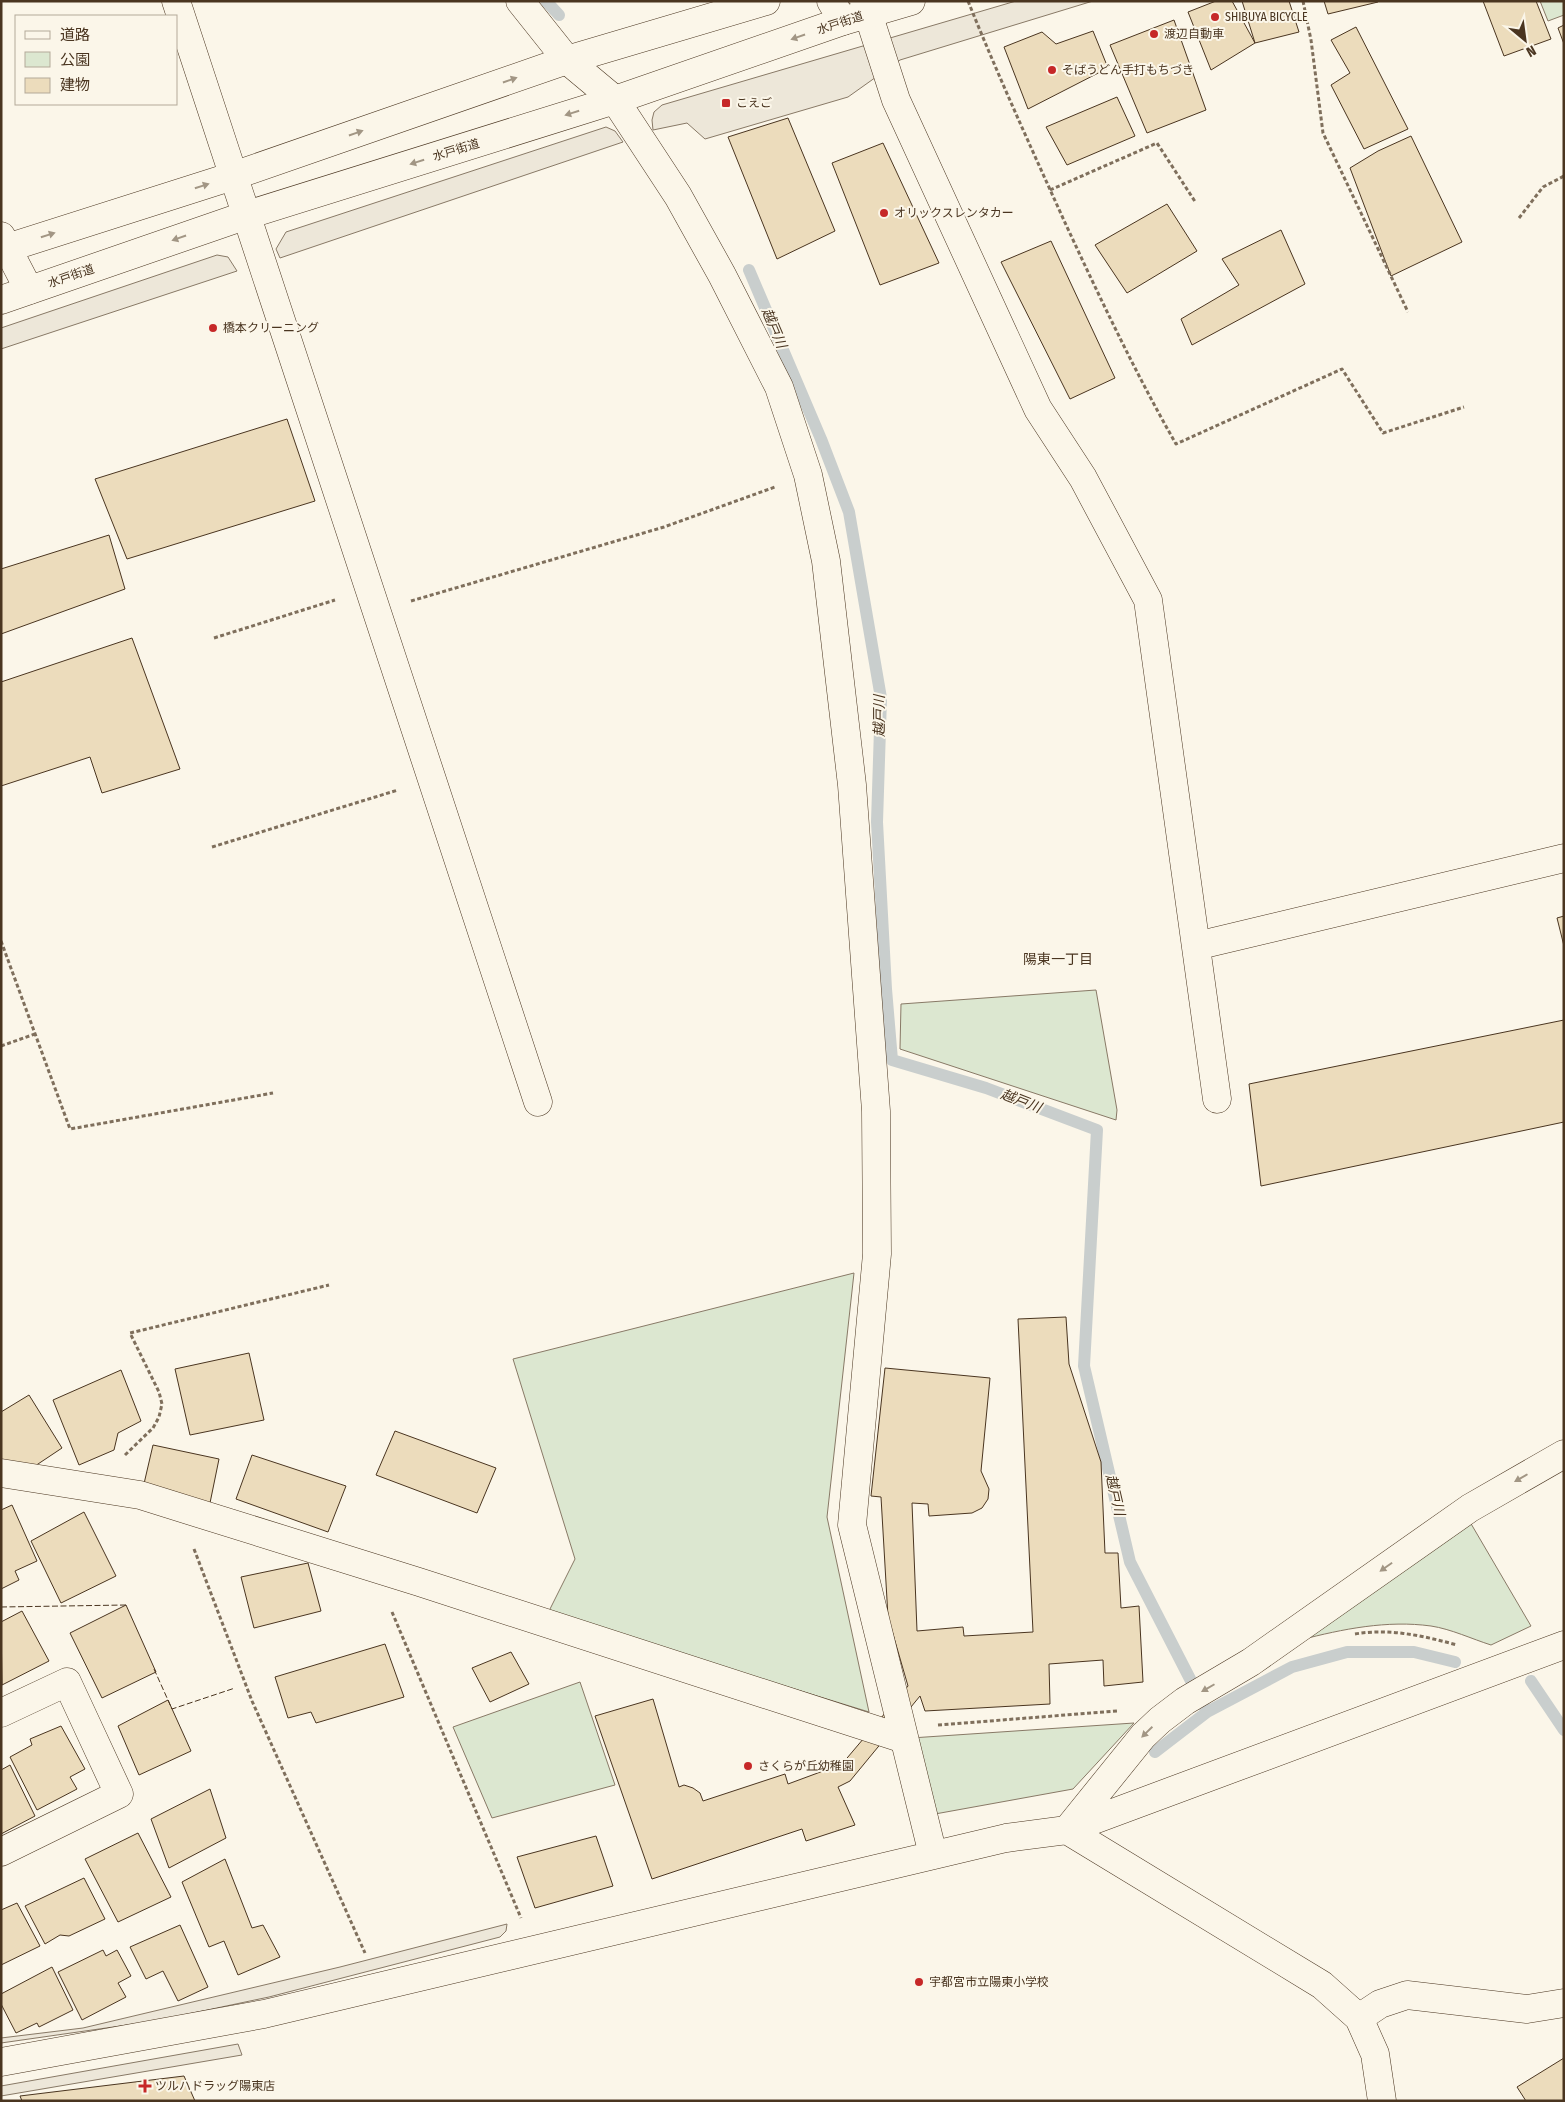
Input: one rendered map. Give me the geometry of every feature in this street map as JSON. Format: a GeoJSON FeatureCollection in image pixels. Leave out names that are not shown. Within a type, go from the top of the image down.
{"type":"FeatureCollection","features":[{"type":"Feature","properties":{"kind":"main road"},"geometry":{"type":"LineString","coordinates":[[176,1],[538,1102]]}},
{"type":"Feature","properties":{"kind":"main road"},"geometry":{"type":"LineString","coordinates":[[520,1],[567,60],[617,99],[678,196],[726,284],[778,387],[808,475],[826,561],[852,785],[876,1111],[877,1254],[852,1525],[933,1855]]}},
{"type":"Feature","properties":{"kind":"main road"},"geometry":{"type":"LineString","coordinates":[[29,290],[3,245],[234,176],[567,60],[766,1]]}},
{"type":"Feature","properties":{"kind":"main road","name":"水戸街道"},"geometry":{"type":"LineString","coordinates":[[1,300],[247,215],[653,87],[851,9],[911,1]]}},
{"type":"Feature","properties":{"kind":"main road"},"geometry":{"type":"LineString","coordinates":[[851,9],[896,100],[1038,409],[1083,478],[1148,600],[1217,1099]]}},
{"type":"Feature","properties":{"kind":"main road"},"geometry":{"type":"LineString","coordinates":[[1196,946],[1564,858]]}},
{"type":"Feature","properties":{"kind":"main road"},"geometry":{"type":"LineString","coordinates":[[1067,1830],[1143,1736],[1185,1701],[1259,1657],[1470,1508],[1564,1454]]}},
{"type":"Feature","properties":{"kind":"main road"},"geometry":{"type":"LineString","coordinates":[[1,1473],[140,1495],[902,1734]]}},
{"type":"Feature","properties":{"kind":"main road"},"geometry":{"type":"LineString","coordinates":[[1,2062],[264,2014],[1006,1838],[1067,1830],[1564,1646]]}},
{"type":"Feature","properties":{"kind":"main road"},"geometry":{"type":"LineString","coordinates":[[1,1713],[67,1682],[120,1794],[1,1852]]}},
{"type":"Feature","properties":{"kind":"main road"},"geometry":{"type":"LineString","coordinates":[[1067,1830],[1322,1985],[1359,2018],[1375,2054],[1382,2101]]}},
{"type":"Feature","properties":{"kind":"main road"},"geometry":{"type":"LineString","coordinates":[[1359,2018],[1380,2004],[1407,1996],[1527,2009],[1564,2002]]}},
{"type":"Feature","properties":{"kind":"path"},"geometry":{"type":"LineString","coordinates":[[968,1],[1009,100],[1091,279],[1176,444],[1342,369],[1383,433],[1464,407]]}},
{"type":"Feature","properties":{"kind":"path"},"geometry":{"type":"LineString","coordinates":[[1303,1],[1311,40],[1323,133],[1408,312]]}},
{"type":"Feature","properties":{"kind":"path"},"geometry":{"type":"LineString","coordinates":[[1050,190],[1157,143],[1196,204]]}},
{"type":"Feature","properties":{"kind":"path"},"geometry":{"type":"LineString","coordinates":[[1519,218],[1544,187],[1564,176]]}},
{"type":"Feature","properties":{"kind":"path"},"geometry":{"type":"LineString","coordinates":[[214,638],[664,527],[808,475]]}},
{"type":"Feature","properties":{"kind":"path"},"geometry":{"type":"LineString","coordinates":[[212,847],[432,779]]}},
{"type":"Feature","properties":{"kind":"path"},"geometry":{"type":"LineString","coordinates":[[1,941],[70,1129],[273,1093]]}},
{"type":"Feature","properties":{"kind":"path"},"geometry":{"type":"LineString","coordinates":[[1,1046],[35,1034]]}},
{"type":"Feature","properties":{"kind":"path"},"geometry":{"type":"LineString","coordinates":[[93,1488],[153,1428],[161,1411],[162,1404],[159,1392],[130,1333],[329,1285]]}},
{"type":"Feature","properties":{"kind":"path"},"geometry":{"type":"LineString","coordinates":[[177,1507],[252,1700],[379,1987]]}},
{"type":"Feature","properties":{"kind":"path"},"geometry":{"type":"LineString","coordinates":[[374,1568],[534,1950]]}},
{"type":"Feature","properties":{"kind":"path"},"geometry":{"type":"LineString","coordinates":[[1351,1635],[1370,1632],[1414,1634],[1462,1646]]}},
{"type":"Feature","properties":{"kind":"path"},"geometry":{"type":"LineString","coordinates":[[902,1734],[1149,1708],[1160,1720]]}},
{"type":"Feature","properties":{"kind":"green space"},"geometry":{"type":"Polygon","coordinates":[[[1540,1],[1564,1],[1564,15],[1548,21],[1540,1]]]}},
{"type":"Feature","properties":{"kind":"green space"},"geometry":{"type":"Polygon","coordinates":[[[1096,990],[1117,1110],[1116,1120],[900,1049],[901,1004],[1096,990]]]}},
{"type":"Feature","properties":{"kind":"green space"},"geometry":{"type":"Polygon","coordinates":[[[854,1273],[827,1517],[869,1712],[548,1613],[575,1559],[513,1359],[854,1273]]]}},
{"type":"Feature","properties":{"kind":"green space"},"geometry":{"type":"Polygon","coordinates":[[[1470,1522],[1531,1626],[1491,1645],[1446,1629],[1415,1624],[1365,1627],[1332,1632],[1300,1640],[1470,1522]]]}},
{"type":"Feature","properties":{"kind":"green space"},"geometry":{"type":"Polygon","coordinates":[[[580,1682],[615,1785],[492,1818],[453,1727],[580,1682]]]}},
{"type":"Feature","properties":{"kind":"green space"},"geometry":{"type":"Polygon","coordinates":[[[1134,1723],[1073,1789],[935,1814],[911,1738],[1134,1723]]]}},
{"type":"Feature","properties":{"kind":"shaded area"},"geometry":{"type":"Polygon","coordinates":[[[1016,1],[1093,1],[900,60],[848,97],[705,139],[687,123],[653,130],[652,120],[654,112],[662,105],[1016,1]]]}},
{"type":"Feature","properties":{"kind":"shaded area"},"geometry":{"type":"Polygon","coordinates":[[[606,127],[615,131],[623,142],[280,258],[276,249],[286,232],[606,127]]]}},
{"type":"Feature","properties":{"kind":"shaded area"},"geometry":{"type":"Polygon","coordinates":[[[217,255],[228,257],[237,271],[1,349],[1,328],[217,255]]]}},
{"type":"Feature","properties":{"kind":"shaded area"},"geometry":{"type":"Polygon","coordinates":[[[507,1924],[506,1931],[500,1937],[269,1997],[155,2021],[1,2043],[1,2038],[83,2028],[340,1967],[507,1924]]]}},
{"type":"Feature","properties":{"kind":"shaded area"},"geometry":{"type":"Polygon","coordinates":[[[238,2044],[242,2055],[1,2096],[1,2086],[238,2044]]]}},
{"type":"Feature","properties":{"kind":"building"},"geometry":{"type":"Polygon","coordinates":[[[1216,1],[1232,1],[1255,43],[1211,70],[1188,12],[1216,1]]]}},
{"type":"Feature","properties":{"kind":"building"},"geometry":{"type":"Polygon","coordinates":[[[1242,1],[1289,1],[1299,32],[1255,43],[1242,1]]]}},
{"type":"Feature","properties":{"kind":"building"},"geometry":{"type":"Polygon","coordinates":[[[1324,1],[1377,1],[1378,2],[1328,14],[1324,1]]]}},
{"type":"Feature","properties":{"kind":"building"},"geometry":{"type":"Polygon","coordinates":[[[1483,1],[1536,1],[1551,39],[1504,56],[1483,1]]]}},
{"type":"Feature","properties":{"kind":"building"},"geometry":{"type":"Polygon","coordinates":[[[1174,20],[1206,110],[1147,133],[1110,45],[1174,20]]]}},
{"type":"Feature","properties":{"kind":"building"},"geometry":{"type":"Polygon","coordinates":[[[1564,25],[1564,44],[1558,28],[1564,25]]]}},
{"type":"Feature","properties":{"kind":"building"},"geometry":{"type":"Polygon","coordinates":[[[1356,27],[1408,129],[1364,149],[1331,85],[1350,73],[1331,40],[1356,27]]]}},
{"type":"Feature","properties":{"kind":"building"},"geometry":{"type":"Polygon","coordinates":[[[1093,31],[1108,68],[1028,109],[1004,47],[1042,32],[1056,44],[1093,31]]]}},
{"type":"Feature","properties":{"kind":"building"},"geometry":{"type":"Polygon","coordinates":[[[1117,97],[1135,136],[1067,165],[1046,127],[1117,97]]]}},
{"type":"Feature","properties":{"kind":"building"},"geometry":{"type":"Polygon","coordinates":[[[788,118],[835,231],[777,259],[728,137],[788,118]]]}},
{"type":"Feature","properties":{"kind":"building"},"geometry":{"type":"Polygon","coordinates":[[[1411,136],[1462,242],[1391,276],[1350,168],[1378,151],[1411,136]]]}},
{"type":"Feature","properties":{"kind":"building","name":"オリックスレンタカー"},"geometry":{"type":"Polygon","coordinates":[[[883,143],[939,263],[880,285],[832,163],[883,143]]]}},
{"type":"Feature","properties":{"kind":"building"},"geometry":{"type":"Polygon","coordinates":[[[1167,204],[1197,251],[1127,293],[1095,245],[1167,204]]]}},
{"type":"Feature","properties":{"kind":"building"},"geometry":{"type":"Polygon","coordinates":[[[1281,230],[1305,284],[1192,345],[1181,319],[1239,285],[1222,259],[1281,230]]]}},
{"type":"Feature","properties":{"kind":"building"},"geometry":{"type":"Polygon","coordinates":[[[1051,241],[1115,378],[1070,399],[1001,262],[1051,241]]]}},
{"type":"Feature","properties":{"kind":"building"},"geometry":{"type":"Polygon","coordinates":[[[287,419],[315,501],[127,559],[95,479],[287,419]]]}},
{"type":"Feature","properties":{"kind":"building"},"geometry":{"type":"Polygon","coordinates":[[[109,535],[125,589],[1,634],[1,569],[109,535]]]}},
{"type":"Feature","properties":{"kind":"building"},"geometry":{"type":"Polygon","coordinates":[[[132,638],[180,769],[102,793],[90,757],[1,786],[1,682],[132,638]]]}},
{"type":"Feature","properties":{"kind":"building"},"geometry":{"type":"Polygon","coordinates":[[[1564,916],[1564,946],[1557,918],[1564,916]]]}},
{"type":"Feature","properties":{"kind":"building"},"geometry":{"type":"Polygon","coordinates":[[[1564,1020],[1564,1122],[1261,1186],[1249,1084],[1564,1020]]]}},
{"type":"Feature","properties":{"kind":"building"},"geometry":{"type":"Polygon","coordinates":[[[1066,1317],[1069,1364],[1101,1462],[1105,1553],[1118,1553],[1121,1608],[1139,1606],[1143,1682],[1104,1686],[1103,1660],[1049,1664],[1050,1704],[925,1711],[920,1696],[850,1781],[838,1787],[855,1825],[806,1841],[802,1829],[652,1879],[595,1716],[653,1699],[679,1787],[684,1785],[693,1788],[700,1793],[703,1801],[785,1774],[788,1784],[842,1764],[908,1686],[888,1617],[881,1497],[871,1496],[885,1368],[990,1378],[981,1471],[989,1489],[988,1499],[982,1508],[972,1513],[929,1516],[928,1504],[912,1503],[917,1631],[963,1627],[964,1636],[1033,1632],[1018,1319],[1066,1317]]]}},
{"type":"Feature","properties":{"kind":"building"},"geometry":{"type":"Polygon","coordinates":[[[249,1353],[264,1420],[190,1435],[175,1369],[249,1353]]]}},
{"type":"Feature","properties":{"kind":"building"},"geometry":{"type":"Polygon","coordinates":[[[121,1370],[141,1421],[118,1433],[114,1450],[79,1465],[53,1400],[121,1370]]]}},
{"type":"Feature","properties":{"kind":"building"},"geometry":{"type":"Polygon","coordinates":[[[29,1395],[62,1448],[35,1466],[1,1462],[1,1412],[29,1395]]]}},
{"type":"Feature","properties":{"kind":"building"},"geometry":{"type":"Polygon","coordinates":[[[395,1431],[496,1468],[477,1513],[376,1475],[395,1431]]]}},
{"type":"Feature","properties":{"kind":"building"},"geometry":{"type":"Polygon","coordinates":[[[153,1445],[219,1459],[210,1503],[143,1488],[153,1445]]]}},
{"type":"Feature","properties":{"kind":"building"},"geometry":{"type":"Polygon","coordinates":[[[252,1455],[346,1486],[328,1532],[236,1499],[252,1455]]]}},
{"type":"Feature","properties":{"kind":"building"},"geometry":{"type":"Polygon","coordinates":[[[12,1505],[37,1561],[15,1571],[19,1580],[1,1589],[1,1510],[12,1505]]]}},
{"type":"Feature","properties":{"kind":"building"},"geometry":{"type":"Polygon","coordinates":[[[84,1512],[116,1576],[61,1603],[31,1541],[84,1512]]]}},
{"type":"Feature","properties":{"kind":"building"},"geometry":{"type":"Polygon","coordinates":[[[308,1563],[321,1611],[254,1628],[241,1577],[308,1563]]]}},
{"type":"Feature","properties":{"kind":"building"},"geometry":{"type":"Polygon","coordinates":[[[126,1605],[156,1672],[102,1698],[70,1633],[126,1605]]]}},
{"type":"Feature","properties":{"kind":"building"},"geometry":{"type":"Polygon","coordinates":[[[22,1611],[49,1661],[2,1685],[1,1622],[22,1611]]]}},
{"type":"Feature","properties":{"kind":"building"},"geometry":{"type":"Polygon","coordinates":[[[385,1644],[404,1697],[316,1723],[311,1712],[288,1718],[275,1677],[385,1644]]]}},
{"type":"Feature","properties":{"kind":"building"},"geometry":{"type":"Polygon","coordinates":[[[511,1652],[529,1684],[490,1702],[472,1668],[511,1652]]]}},
{"type":"Feature","properties":{"kind":"building"},"geometry":{"type":"Polygon","coordinates":[[[168,1700],[191,1751],[139,1775],[118,1726],[168,1700]]]}},
{"type":"Feature","properties":{"kind":"building"},"geometry":{"type":"Polygon","coordinates":[[[61,1726],[85,1769],[70,1777],[77,1789],[37,1810],[10,1757],[32,1745],[30,1739],[61,1726]]]}},
{"type":"Feature","properties":{"kind":"building"},"geometry":{"type":"Polygon","coordinates":[[[10,1765],[35,1816],[1,1834],[1,1770],[10,1765]]]}},
{"type":"Feature","properties":{"kind":"building"},"geometry":{"type":"Polygon","coordinates":[[[210,1789],[226,1838],[169,1868],[151,1819],[210,1789]]]}},
{"type":"Feature","properties":{"kind":"building"},"geometry":{"type":"Polygon","coordinates":[[[138,1833],[171,1897],[118,1922],[85,1859],[138,1833]]]}},
{"type":"Feature","properties":{"kind":"building"},"geometry":{"type":"Polygon","coordinates":[[[596,1836],[613,1886],[535,1908],[517,1857],[596,1836]]]}},
{"type":"Feature","properties":{"kind":"building"},"geometry":{"type":"Polygon","coordinates":[[[225,1859],[252,1928],[263,1925],[280,1957],[238,1975],[224,1941],[209,1947],[182,1882],[225,1859]]]}},
{"type":"Feature","properties":{"kind":"building"},"geometry":{"type":"Polygon","coordinates":[[[84,1878],[105,1919],[69,1936],[60,1935],[45,1944],[25,1906],[84,1878]]]}},
{"type":"Feature","properties":{"kind":"building"},"geometry":{"type":"Polygon","coordinates":[[[17,1903],[40,1946],[1,1965],[1,1910],[17,1903]]]}},
{"type":"Feature","properties":{"kind":"building"},"geometry":{"type":"Polygon","coordinates":[[[180,1925],[208,1987],[178,2001],[163,1971],[146,1979],[130,1947],[180,1925]]]}},
{"type":"Feature","properties":{"kind":"building"},"geometry":{"type":"Polygon","coordinates":[[[103,1950],[106,1956],[117,1950],[131,1976],[118,1983],[126,1997],[82,2020],[58,1972],[103,1950]]]}},
{"type":"Feature","properties":{"kind":"building"},"geometry":{"type":"Polygon","coordinates":[[[52,1967],[73,2010],[39,2027],[37,2023],[16,2033],[1,2004],[1,1994],[52,1967]]]}},
{"type":"Feature","properties":{"kind":"building"},"geometry":{"type":"Polygon","coordinates":[[[1564,2058],[1564,2101],[1526,2101],[1517,2087],[1564,2058]]]}},
{"type":"Feature","properties":{"kind":"building","name":"ツルハドラッグ陽東店"},"geometry":{"type":"Polygon","coordinates":[[[184,2076],[195,2101],[22,2101],[20,2096],[184,2076]]]}},
{"type":"Feature","properties":{"kind":"waterway","name":"越戸川"},"geometry":{"type":"LineString","coordinates":[[546,1],[559,15]]}},
{"type":"Feature","properties":{"kind":"waterway","name":"越戸川"},"geometry":{"type":"LineString","coordinates":[[749,270],[821,439],[849,512],[881,698],[877,822],[886,989],[892,1060],[986,1088],[1097,1130],[1084,1366],[1130,1562],[1207,1712],[1292,1667],[1347,1652],[1414,1652],[1455,1662]]}},
{"type":"Feature","properties":{"kind":"waterway","name":"越戸川"},"geometry":{"type":"LineString","coordinates":[[1531,1681],[1564,1730]]}},
{"type":"Feature","properties":{"kind":"waterway"},"geometry":{"type":"LineString","coordinates":[[1155,1752],[1207,1712]]}},
{"type":"Feature","properties":{"kind":"fence"},"geometry":{"type":"LineString","coordinates":[[1,1607],[126,1605],[127,1607]]}},
{"type":"Feature","properties":{"kind":"fence"},"geometry":{"type":"LineString","coordinates":[[154,1669],[172,1709],[235,1688]]}},
{"type":"Feature","properties":{"kind":"place","name":"SHIBUYA BICYCLE"},"geometry":{"type":"Point","coordinates":[1215,17]}},
{"type":"Feature","properties":{"kind":"place","name":"渡辺自動車"},"geometry":{"type":"Point","coordinates":[1154,34]}},
{"type":"Feature","properties":{"kind":"place","name":"そばうどん手打もちづき"},"geometry":{"type":"Point","coordinates":[1052,70]}},
{"type":"Feature","properties":{"kind":"place","name":"こえご"},"geometry":{"type":"Point","coordinates":[726,103]}},
{"type":"Feature","properties":{"kind":"place","name":"オリックスレンタカー"},"geometry":{"type":"Point","coordinates":[884,213]}},
{"type":"Feature","properties":{"kind":"place","name":"橋本クリーニング"},"geometry":{"type":"Point","coordinates":[213,328]}},
{"type":"Feature","properties":{"kind":"place","name":"さくらが丘幼稚園"},"geometry":{"type":"Point","coordinates":[748,1766]}},
{"type":"Feature","properties":{"kind":"place","name":"宇都宮市立陽東小学校"},"geometry":{"type":"Point","coordinates":[919,1982]}},
{"type":"Feature","properties":{"kind":"place","name":"ツルハドラッグ陽東店"},"geometry":{"type":"Point","coordinates":[145,2086]}},
{"type":"Feature","properties":{"kind":"district","name":"陽東一丁目"},"geometry":{"type":"Point","coordinates":[1058,959]}}]}
